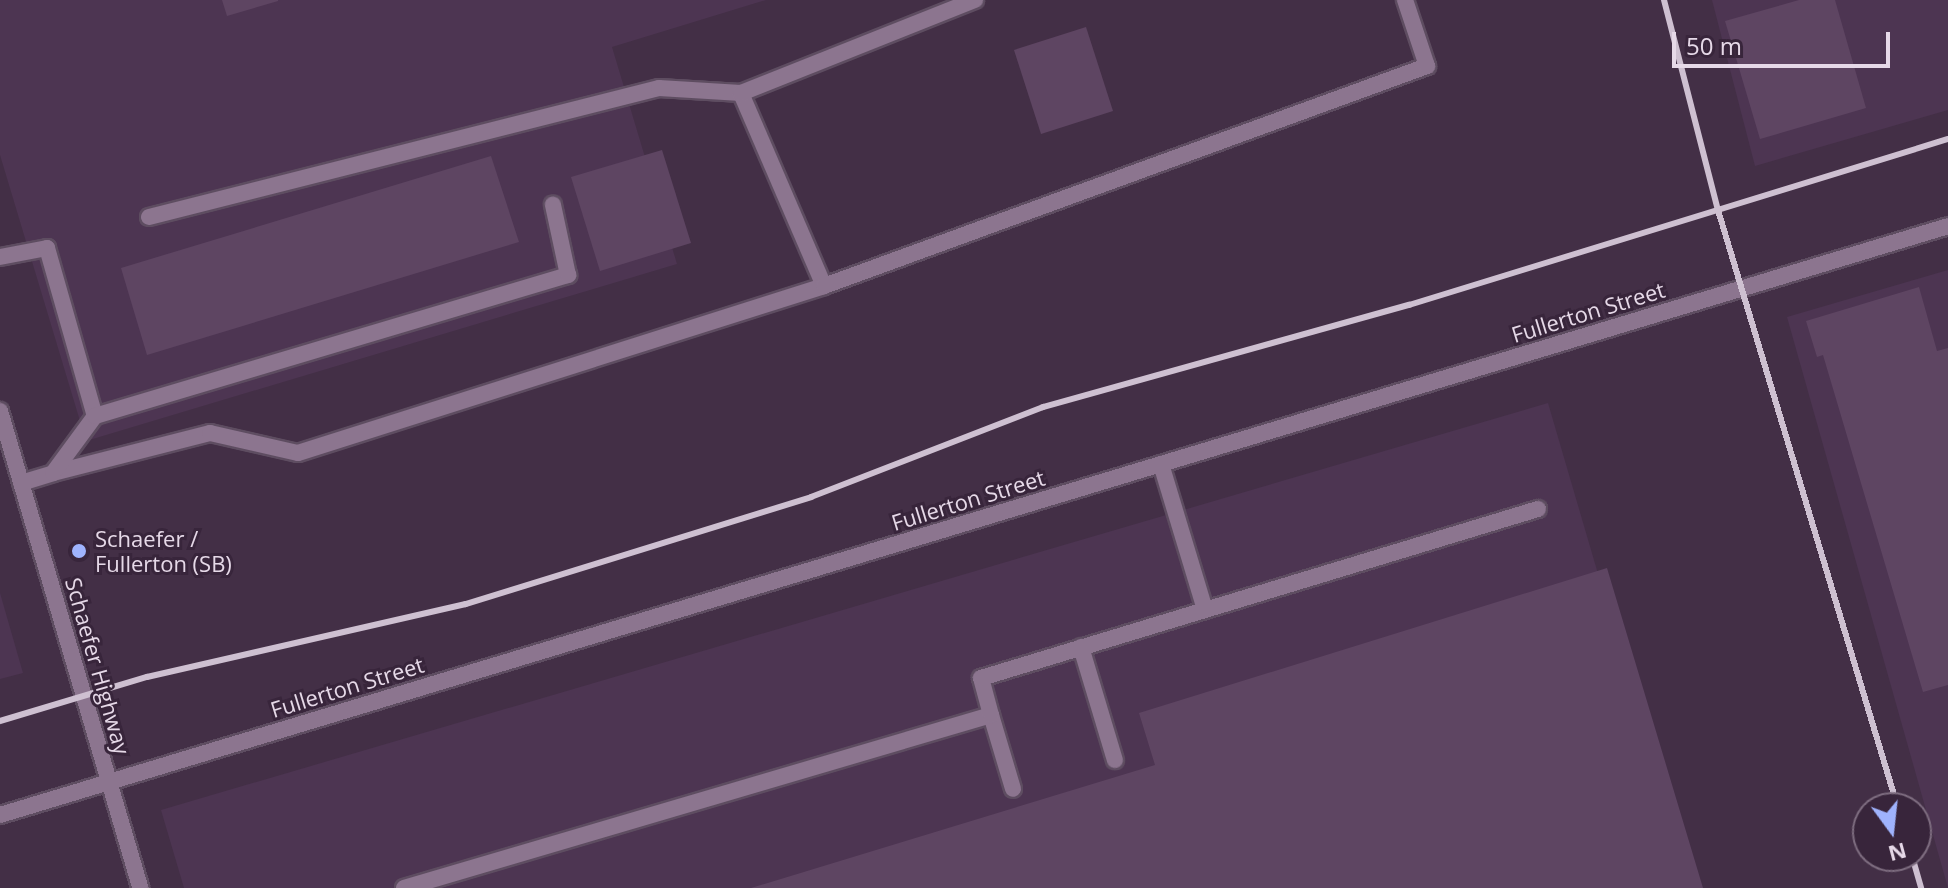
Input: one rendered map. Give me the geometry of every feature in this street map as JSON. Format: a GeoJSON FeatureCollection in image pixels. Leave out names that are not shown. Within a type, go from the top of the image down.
{"type":"FeatureCollection","features":[{"type":"Feature","properties":{"kind":"street"},"geometry":{"type":"LineString","coordinates":[[149,217],[659,88],[741,93],[975,0]]}},
{"type":"Feature","properties":{"kind":"street"},"geometry":{"type":"LineString","coordinates":[[21,483],[210,433],[298,453],[824,286],[1427,66],[1405,0]]}},
{"type":"Feature","properties":{"kind":"street"},"geometry":{"type":"LineString","coordinates":[[741,93],[824,286]]}},
{"type":"Feature","properties":{"kind":"street"},"geometry":{"type":"LineString","coordinates":[[53,473],[95,416],[568,275],[553,205]]}},
{"type":"Feature","properties":{"kind":"street","name":"Fullerton Street"},"geometry":{"type":"LineString","coordinates":[[0,815],[1948,226]]}},
{"type":"Feature","properties":{"kind":"street"},"geometry":{"type":"LineString","coordinates":[[0,257],[47,248],[95,416]]}},
{"type":"Feature","properties":{"kind":"street","name":"Schaefer Highway"},"geometry":{"type":"LineString","coordinates":[[0,411],[140,888]]}},
{"type":"Feature","properties":{"kind":"street"},"geometry":{"type":"LineString","coordinates":[[1161,464],[1205,610]]}},
{"type":"Feature","properties":{"kind":"street"},"geometry":{"type":"LineString","coordinates":[[1013,789],[981,678],[1538,509]]}},
{"type":"Feature","properties":{"kind":"street"},"geometry":{"type":"LineString","coordinates":[[1081,647],[1115,760]]}},
{"type":"Feature","properties":{"kind":"street"},"geometry":{"type":"LineString","coordinates":[[404,888],[991,715]]}},
{"type":"Feature","properties":{"kind":"shaded area"},"geometry":{"type":"Polygon","coordinates":[[[0,0],[766,0],[612,47],[677,264],[86,441],[0,155],[0,0]]]}},
{"type":"Feature","properties":{"kind":"shaded area"},"geometry":{"type":"Polygon","coordinates":[[[1712,0],[1948,0],[1948,110],[1755,166],[1712,0]]]}},
{"type":"Feature","properties":{"kind":"shaded area"},"geometry":{"type":"Polygon","coordinates":[[[1948,270],[1948,888],[1932,831],[1932,792],[1921,792],[1787,317],[1948,270]]]}},
{"type":"Feature","properties":{"kind":"shaded area"},"geometry":{"type":"Polygon","coordinates":[[[1548,403],[1690,888],[184,888],[161,810],[1548,403]]]}},
{"type":"Feature","properties":{"kind":"shaded area"},"geometry":{"type":"Polygon","coordinates":[[[0,593],[23,673],[0,679],[0,593]]]}},
{"type":"Feature","properties":{"kind":"building"},"geometry":{"type":"Polygon","coordinates":[[[222,0],[278,0],[278,1],[227,16],[222,0]]]}},
{"type":"Feature","properties":{"kind":"building"},"geometry":{"type":"Polygon","coordinates":[[[1799,0],[1835,0],[1866,108],[1760,139],[1725,21],[1799,0]]]}},
{"type":"Feature","properties":{"kind":"building"},"geometry":{"type":"Polygon","coordinates":[[[1086,27],[1113,111],[1041,134],[1014,50],[1086,27]]]}},
{"type":"Feature","properties":{"kind":"building"},"geometry":{"type":"Polygon","coordinates":[[[662,150],[691,243],[600,271],[571,177],[662,150]]]}},
{"type":"Feature","properties":{"kind":"building"},"geometry":{"type":"Polygon","coordinates":[[[491,156],[519,242],[147,355],[121,268],[491,156]]]}},
{"type":"Feature","properties":{"kind":"building"},"geometry":{"type":"Polygon","coordinates":[[[1919,287],[1937,351],[1948,348],[1948,685],[1923,692],[1823,355],[1817,357],[1806,321],[1919,287]]]}},
{"type":"Feature","properties":{"kind":"building"},"geometry":{"type":"Polygon","coordinates":[[[1607,568],[1703,888],[751,888],[1155,765],[1139,713],[1607,568]]]}},
{"type":"Feature","properties":{"kind":"railway"},"geometry":{"type":"LineString","coordinates":[[1664,0],[1718,210],[1893,792]]}},
{"type":"Feature","properties":{"kind":"railway"},"geometry":{"type":"LineString","coordinates":[[0,721],[147,677],[466,604],[811,497],[1043,407],[1409,305],[1948,139]]}},
{"type":"Feature","properties":{"kind":"railway"},"geometry":{"type":"LineString","coordinates":[[1916,872],[1921,888]]}},
{"type":"Feature","properties":{"kind":"place","name":"Schaefer / Fullerton (SB)"},"geometry":{"type":"Point","coordinates":[79,551]}}]}
